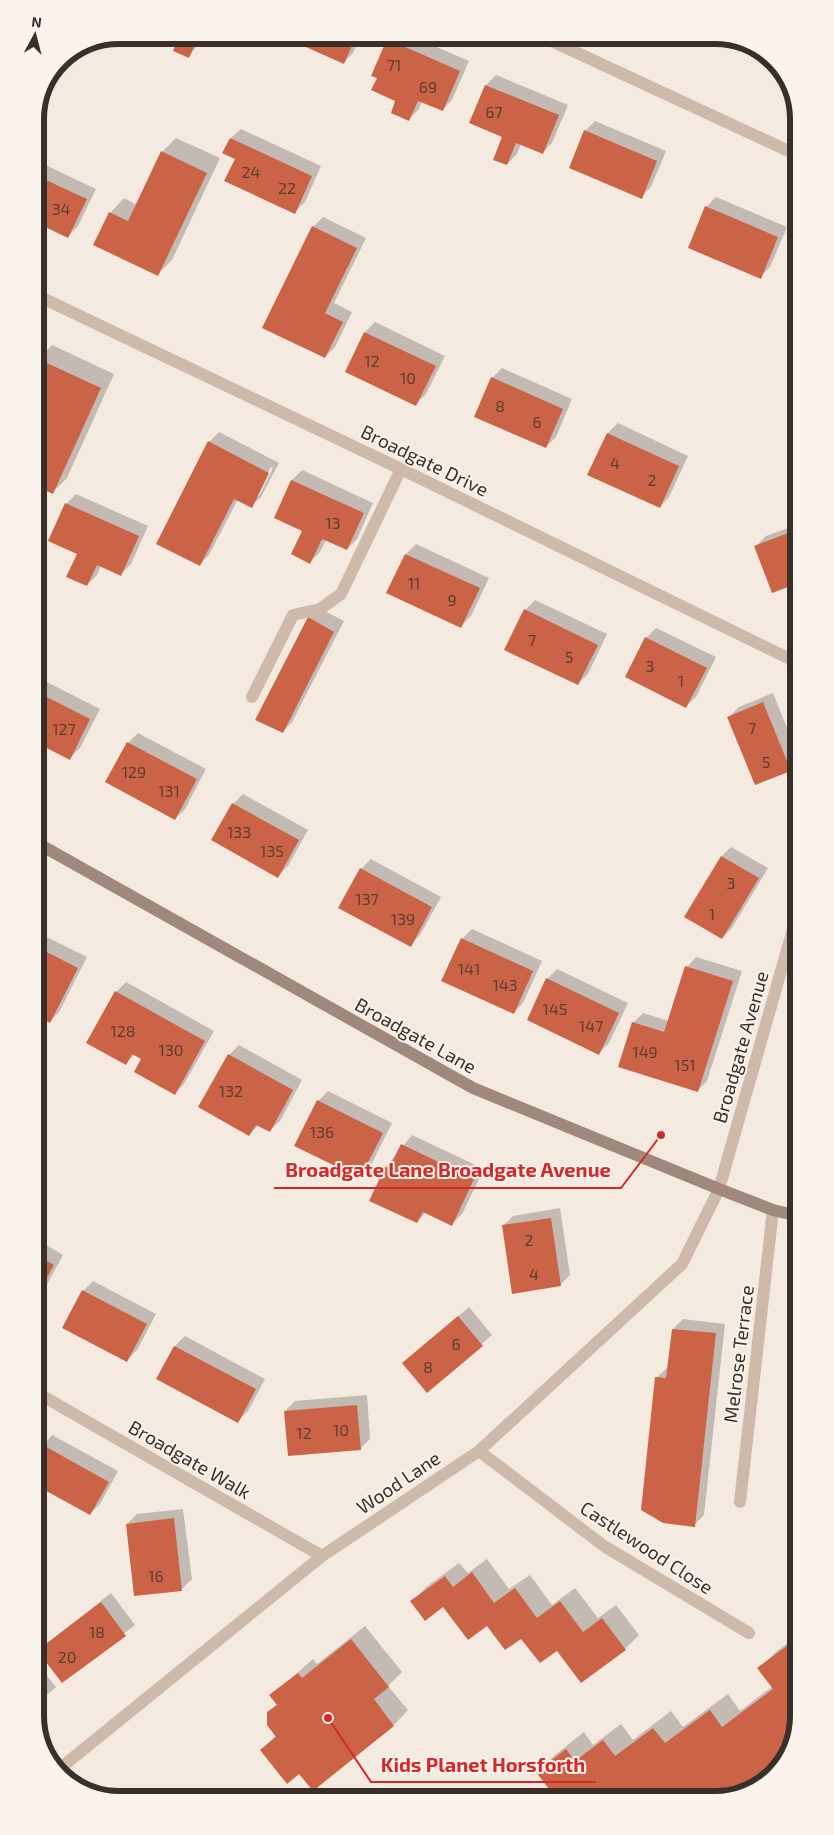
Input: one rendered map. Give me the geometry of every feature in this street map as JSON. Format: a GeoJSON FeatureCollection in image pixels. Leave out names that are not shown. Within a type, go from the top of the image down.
{"type":"FeatureCollection","features":[{"type":"Feature","properties":{"kind":"street"},"geometry":{"type":"LineString","coordinates":[[560,44],[790,152]]}},
{"type":"Feature","properties":{"kind":"street","name":"Broadgate Drive"},"geometry":{"type":"LineString","coordinates":[[44,298],[401,469],[790,659]]}},
{"type":"Feature","properties":{"kind":"street"},"geometry":{"type":"LineString","coordinates":[[252,697],[293,615],[320,609],[341,594],[401,469]]}},
{"type":"Feature","properties":{"kind":"street","name":"Broadgate Lane"},"geometry":{"type":"LineString","coordinates":[[44,847],[473,1088],[719,1189],[773,1210],[790,1214]]}},
{"type":"Feature","properties":{"kind":"street","name":"Broadgate Avenue"},"geometry":{"type":"LineString","coordinates":[[719,1189],[790,940]]}},
{"type":"Feature","properties":{"kind":"street","name":"Wood Lane"},"geometry":{"type":"LineString","coordinates":[[62,1766],[322,1556],[479,1451],[682,1264],[719,1189]]}},
{"type":"Feature","properties":{"kind":"street","name":"Melrose Terrace"},"geometry":{"type":"LineString","coordinates":[[740,1502],[773,1210]]}},
{"type":"Feature","properties":{"kind":"street","name":"Broadgate Walk"},"geometry":{"type":"LineString","coordinates":[[44,1397],[322,1556]]}},
{"type":"Feature","properties":{"kind":"street","name":"Castlewood Close"},"geometry":{"type":"LineString","coordinates":[[479,1451],[604,1546],[749,1633]]}},
{"type":"Feature","properties":{"kind":"building"},"geometry":{"type":"Polygon","coordinates":[[[176,44],[195,44],[189,58],[173,51],[176,44]]]}},
{"type":"Feature","properties":{"kind":"building"},"geometry":{"type":"Polygon","coordinates":[[[299,44],[353,44],[344,64],[299,44]]]}},
{"type":"Feature","properties":{"kind":"building"},"geometry":{"type":"Polygon","coordinates":[[[385,44],[398,44],[460,71],[443,111],[418,101],[409,121],[391,113],[395,101],[371,90],[377,78],[371,76],[385,44]]]}},
{"type":"Feature","properties":{"kind":"building"},"geometry":{"type":"Polygon","coordinates":[[[729,45],[744,49],[748,51],[747,53],[729,45]]]}},
{"type":"Feature","properties":{"kind":"building"},"geometry":{"type":"Polygon","coordinates":[[[485,85],[559,115],[543,154],[516,143],[507,165],[493,160],[502,137],[469,123],[485,85]]]}},
{"type":"Feature","properties":{"kind":"building"},"geometry":{"type":"Polygon","coordinates":[[[584,130],[657,161],[642,199],[569,168],[584,130]]]}},
{"type":"Feature","properties":{"kind":"building"},"geometry":{"type":"Polygon","coordinates":[[[230,138],[312,176],[295,214],[224,181],[235,159],[222,153],[230,138]]]}},
{"type":"Feature","properties":{"kind":"building"},"geometry":{"type":"Polygon","coordinates":[[[161,151],[207,173],[158,276],[93,245],[109,212],[128,221],[161,151]]]}},
{"type":"Feature","properties":{"kind":"building"},"geometry":{"type":"Polygon","coordinates":[[[44,179],[87,199],[68,238],[44,226],[44,179]]]}},
{"type":"Feature","properties":{"kind":"building"},"geometry":{"type":"Polygon","coordinates":[[[705,206],[778,237],[761,279],[688,248],[705,206]]]}},
{"type":"Feature","properties":{"kind":"building"},"geometry":{"type":"Polygon","coordinates":[[[312,226],[357,248],[325,313],[343,322],[325,358],[262,328],[312,226]]]}},
{"type":"Feature","properties":{"kind":"building"},"geometry":{"type":"Polygon","coordinates":[[[364,332],[436,366],[416,406],[345,372],[364,332]]]}},
{"type":"Feature","properties":{"kind":"building"},"geometry":{"type":"Polygon","coordinates":[[[44,362],[101,388],[53,494],[44,490],[44,362]]]}},
{"type":"Feature","properties":{"kind":"building"},"geometry":{"type":"Polygon","coordinates":[[[491,377],[563,409],[546,448],[474,417],[491,377]]]}},
{"type":"Feature","properties":{"kind":"building"},"geometry":{"type":"Polygon","coordinates":[[[607,433],[679,466],[660,508],[587,475],[607,433]]]}},
{"type":"Feature","properties":{"kind":"building"},"geometry":{"type":"Polygon","coordinates":[[[208,441],[269,473],[252,508],[234,499],[200,566],[156,544],[208,441]]]}},
{"type":"Feature","properties":{"kind":"building"},"geometry":{"type":"Polygon","coordinates":[[[291,480],[364,513],[347,550],[322,539],[310,564],[291,554],[302,531],[274,518],[291,480]]]}},
{"type":"Feature","properties":{"kind":"building"},"geometry":{"type":"Polygon","coordinates":[[[65,503],[139,536],[121,576],[97,565],[87,586],[66,577],[77,554],[48,541],[65,503]]]}},
{"type":"Feature","properties":{"kind":"building"},"geometry":{"type":"Polygon","coordinates":[[[790,532],[790,586],[772,593],[754,546],[790,532]]]}},
{"type":"Feature","properties":{"kind":"building"},"geometry":{"type":"Polygon","coordinates":[[[405,554],[480,588],[461,628],[386,593],[405,554]]]}},
{"type":"Feature","properties":{"kind":"building"},"geometry":{"type":"Polygon","coordinates":[[[524,609],[598,645],[578,685],[504,650],[524,609]]]}},
{"type":"Feature","properties":{"kind":"building"},"geometry":{"type":"Polygon","coordinates":[[[308,617],[334,632],[283,733],[255,720],[308,617]]]}},
{"type":"Feature","properties":{"kind":"building"},"geometry":{"type":"Polygon","coordinates":[[[645,637],[707,668],[686,708],[625,677],[645,637]]]}},
{"type":"Feature","properties":{"kind":"building"},"geometry":{"type":"Polygon","coordinates":[[[44,696],[90,719],[70,760],[44,747],[44,696]]]}},
{"type":"Feature","properties":{"kind":"building"},"geometry":{"type":"Polygon","coordinates":[[[763,702],[790,771],[755,785],[727,717],[763,702]]]}},
{"type":"Feature","properties":{"kind":"building"},"geometry":{"type":"Polygon","coordinates":[[[127,742],[197,779],[175,820],[105,782],[127,742]]]}},
{"type":"Feature","properties":{"kind":"building"},"geometry":{"type":"Polygon","coordinates":[[[232,803],[299,840],[278,878],[211,840],[232,803]]]}},
{"type":"Feature","properties":{"kind":"building"},"geometry":{"type":"Polygon","coordinates":[[[721,856],[759,878],[722,939],[684,917],[721,856]]]}},
{"type":"Feature","properties":{"kind":"building"},"geometry":{"type":"Polygon","coordinates":[[[360,868],[432,907],[411,947],[338,908],[360,868]]]}},
{"type":"Feature","properties":{"kind":"building"},"geometry":{"type":"Polygon","coordinates":[[[461,938],[533,971],[514,1014],[441,981],[461,938]]]}},
{"type":"Feature","properties":{"kind":"building"},"geometry":{"type":"Polygon","coordinates":[[[44,951],[78,968],[50,1023],[44,1020],[44,951]]]}},
{"type":"Feature","properties":{"kind":"building"},"geometry":{"type":"Polygon","coordinates":[[[685,966],[733,981],[698,1092],[618,1067],[632,1022],[664,1032],[685,966]]]}},
{"type":"Feature","properties":{"kind":"building"},"geometry":{"type":"Polygon","coordinates":[[[546,978],[619,1013],[599,1055],[527,1020],[546,978]]]}},
{"type":"Feature","properties":{"kind":"building"},"geometry":{"type":"Polygon","coordinates":[[[115,991],[205,1041],[175,1095],[134,1072],[141,1059],[132,1054],[126,1065],[86,1043],[115,991]]]}},
{"type":"Feature","properties":{"kind":"building"},"geometry":{"type":"Polygon","coordinates":[[[228,1054],[293,1090],[270,1132],[256,1125],[249,1136],[198,1107],[228,1054]]]}},
{"type":"Feature","properties":{"kind":"building"},"geometry":{"type":"Polygon","coordinates":[[[317,1100],[383,1133],[360,1178],[294,1146],[317,1100]]]}},
{"type":"Feature","properties":{"kind":"building"},"geometry":{"type":"Polygon","coordinates":[[[401,1144],[474,1179],[452,1226],[423,1212],[417,1223],[369,1201],[385,1167],[389,1168],[401,1144]]]}},
{"type":"Feature","properties":{"kind":"building"},"geometry":{"type":"Polygon","coordinates":[[[551,1218],[561,1286],[512,1294],[502,1225],[551,1218]]]}},
{"type":"Feature","properties":{"kind":"building"},"geometry":{"type":"Polygon","coordinates":[[[44,1259],[54,1265],[44,1282],[44,1259]]]}},
{"type":"Feature","properties":{"kind":"building"},"geometry":{"type":"Polygon","coordinates":[[[82,1290],[147,1324],[127,1362],[62,1328],[82,1290]]]}},
{"type":"Feature","properties":{"kind":"building"},"geometry":{"type":"Polygon","coordinates":[[[458,1316],[483,1346],[427,1393],[402,1363],[458,1316]]]}},
{"type":"Feature","properties":{"kind":"building"},"geometry":{"type":"Polygon","coordinates":[[[672,1329],[716,1333],[695,1527],[663,1523],[641,1510],[655,1377],[666,1378],[672,1329]]]}},
{"type":"Feature","properties":{"kind":"building"},"geometry":{"type":"Polygon","coordinates":[[[174,1346],[256,1389],[238,1423],[156,1379],[174,1346]]]}},
{"type":"Feature","properties":{"kind":"building"},"geometry":{"type":"Polygon","coordinates":[[[357,1405],[361,1450],[288,1456],[284,1411],[357,1405]]]}},
{"type":"Feature","properties":{"kind":"building"},"geometry":{"type":"Polygon","coordinates":[[[44,1446],[109,1482],[90,1515],[44,1490],[44,1446]]]}},
{"type":"Feature","properties":{"kind":"building"},"geometry":{"type":"Polygon","coordinates":[[[174,1518],[182,1591],[134,1596],[126,1524],[174,1518]]]}},
{"type":"Feature","properties":{"kind":"building"},"geometry":{"type":"Polygon","coordinates":[[[472,1572],[494,1603],[515,1588],[537,1618],[560,1601],[583,1632],[602,1618],[626,1650],[581,1683],[557,1651],[540,1663],[521,1639],[505,1650],[487,1626],[468,1640],[443,1607],[425,1621],[410,1601],[445,1576],[453,1587],[472,1572]]]}},
{"type":"Feature","properties":{"kind":"building"},"geometry":{"type":"Polygon","coordinates":[[[101,1602],[126,1636],[62,1683],[44,1660],[44,1645],[101,1602]]]}},
{"type":"Feature","properties":{"kind":"building"},"geometry":{"type":"Polygon","coordinates":[[[351,1639],[389,1687],[374,1699],[394,1726],[313,1791],[299,1774],[287,1784],[260,1750],[276,1737],[267,1725],[267,1712],[277,1705],[269,1695],[298,1673],[302,1678],[351,1639]]]}},
{"type":"Feature","properties":{"kind":"building"},"geometry":{"type":"Polygon","coordinates":[[[790,1644],[790,1726],[786,1741],[783,1750],[775,1762],[761,1776],[749,1784],[730,1790],[716,1791],[615,1791],[612,1788],[608,1791],[569,1791],[568,1789],[566,1791],[550,1791],[536,1772],[566,1749],[575,1761],[603,1740],[615,1756],[653,1728],[665,1743],[710,1710],[722,1727],[773,1689],[757,1668],[790,1644]]]}},
{"type":"Feature","properties":{"kind":"place","name":"Broadgate Lane Broadgate Avenue"},"geometry":{"type":"Point","coordinates":[661,1135]}},
{"type":"Feature","properties":{"kind":"place","name":"Kids Planet Horsforth"},"geometry":{"type":"Point","coordinates":[328,1718]}}]}
